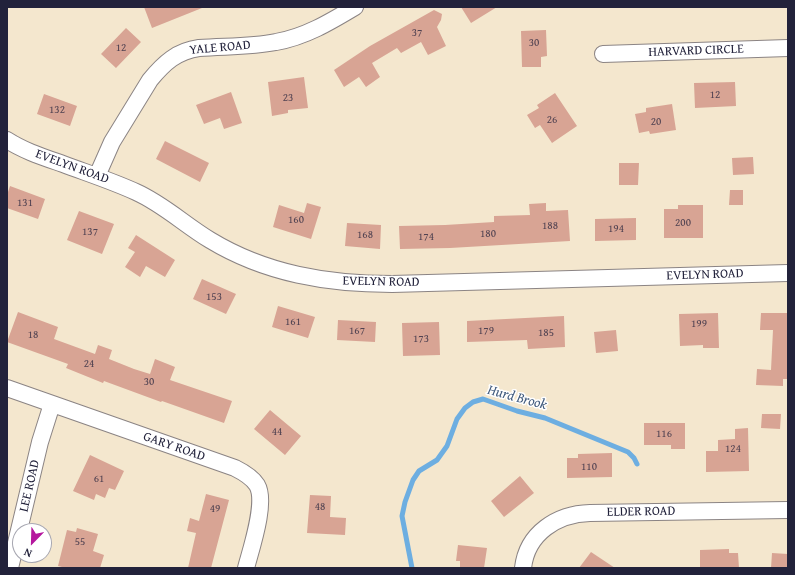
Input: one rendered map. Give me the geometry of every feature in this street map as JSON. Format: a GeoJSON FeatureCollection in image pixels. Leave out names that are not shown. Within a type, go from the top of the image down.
{"type":"FeatureCollection","features":[{"type":"Feature","properties":{"kind":"street","name":"YALE ROAD"},"geometry":{"type":"LineString","coordinates":[[97,176],[112,142],[150,80],[173,56],[195,48],[262,44],[288,39],[323,25],[355,7]]}},
{"type":"Feature","properties":{"kind":"street","name":"HARVARD CIRCLE"},"geometry":{"type":"LineString","coordinates":[[604,54],[788,48]]}},
{"type":"Feature","properties":{"kind":"street","name":"EVELYN ROAD"},"geometry":{"type":"LineString","coordinates":[[7,140],[31,153],[97,176],[146,197],[208,238],[236,253],[283,271],[328,281],[360,284],[392,284],[788,273]]}},
{"type":"Feature","properties":{"kind":"street","name":"GARY ROAD"},"geometry":{"type":"LineString","coordinates":[[7,388],[234,468],[248,475],[257,486],[261,501],[246,568]]}},
{"type":"Feature","properties":{"kind":"street","name":"LEE ROAD"},"geometry":{"type":"LineString","coordinates":[[10,568],[40,442],[52,404]]}},
{"type":"Feature","properties":{"kind":"street","name":"ELDER ROAD"},"geometry":{"type":"LineString","coordinates":[[523,568],[527,552],[538,535],[554,522],[571,514],[788,510]]}},
{"type":"Feature","properties":{"kind":"building"},"geometry":{"type":"Polygon","coordinates":[[[144,7],[201,7],[202,8],[152,28],[144,7]]]}},
{"type":"Feature","properties":{"kind":"building"},"geometry":{"type":"Polygon","coordinates":[[[461,7],[497,7],[471,23],[461,7]]]}},
{"type":"Feature","properties":{"kind":"building"},"geometry":{"type":"Polygon","coordinates":[[[434,10],[442,14],[441,20],[437,27],[446,46],[428,55],[421,42],[401,53],[397,48],[372,63],[380,77],[366,87],[359,77],[344,87],[334,70],[370,46],[434,10]]]}},
{"type":"Feature","properties":{"kind":"building"},"geometry":{"type":"Polygon","coordinates":[[[126,28],[141,42],[116,68],[101,54],[126,28]]]}},
{"type":"Feature","properties":{"kind":"building"},"geometry":{"type":"Polygon","coordinates":[[[546,30],[547,56],[541,57],[541,67],[522,67],[521,31],[546,30]]]}},
{"type":"Feature","properties":{"kind":"building"},"geometry":{"type":"Polygon","coordinates":[[[304,77],[308,108],[288,110],[288,113],[272,116],[268,82],[304,77]]]}},
{"type":"Feature","properties":{"kind":"building"},"geometry":{"type":"Polygon","coordinates":[[[735,82],[736,106],[695,108],[694,83],[735,82]]]}},
{"type":"Feature","properties":{"kind":"building"},"geometry":{"type":"Polygon","coordinates":[[[231,92],[242,123],[224,129],[220,118],[204,124],[196,105],[231,92]]]}},
{"type":"Feature","properties":{"kind":"building"},"geometry":{"type":"Polygon","coordinates":[[[555,93],[577,126],[552,143],[540,125],[535,128],[527,115],[539,108],[537,105],[555,93]]]}},
{"type":"Feature","properties":{"kind":"building"},"geometry":{"type":"Polygon","coordinates":[[[44,94],[77,106],[70,126],[37,114],[44,94]]]}},
{"type":"Feature","properties":{"kind":"building"},"geometry":{"type":"Polygon","coordinates":[[[672,104],[676,130],[650,134],[649,131],[639,133],[635,114],[646,112],[646,108],[672,104]]]}},
{"type":"Feature","properties":{"kind":"building"},"geometry":{"type":"Polygon","coordinates":[[[165,141],[209,163],[200,182],[156,159],[165,141]]]}},
{"type":"Feature","properties":{"kind":"building"},"geometry":{"type":"Polygon","coordinates":[[[753,157],[754,174],[733,175],[732,158],[753,157]]]}},
{"type":"Feature","properties":{"kind":"building"},"geometry":{"type":"Polygon","coordinates":[[[619,163],[639,163],[638,185],[619,185],[619,163]]]}},
{"type":"Feature","properties":{"kind":"building"},"geometry":{"type":"Polygon","coordinates":[[[10,186],[45,199],[38,219],[7,208],[7,195],[10,186]]]}},
{"type":"Feature","properties":{"kind":"building"},"geometry":{"type":"Polygon","coordinates":[[[730,190],[743,190],[743,205],[729,205],[730,190]]]}},
{"type":"Feature","properties":{"kind":"building"},"geometry":{"type":"Polygon","coordinates":[[[307,203],[321,207],[311,239],[273,227],[279,205],[304,213],[307,203]]]}},
{"type":"Feature","properties":{"kind":"building"},"geometry":{"type":"Polygon","coordinates":[[[546,203],[546,211],[568,210],[570,241],[450,248],[400,249],[399,226],[494,222],[494,216],[530,215],[529,204],[546,203]]]}},
{"type":"Feature","properties":{"kind":"building"},"geometry":{"type":"Polygon","coordinates":[[[678,205],[703,205],[703,238],[664,238],[664,209],[678,209],[678,205]]]}},
{"type":"Feature","properties":{"kind":"building"},"geometry":{"type":"Polygon","coordinates":[[[79,211],[114,224],[102,254],[67,240],[79,211]]]}},
{"type":"Feature","properties":{"kind":"building"},"geometry":{"type":"Polygon","coordinates":[[[636,218],[636,240],[595,241],[595,219],[636,218]]]}},
{"type":"Feature","properties":{"kind":"building"},"geometry":{"type":"Polygon","coordinates":[[[347,223],[381,225],[380,249],[345,246],[347,223]]]}},
{"type":"Feature","properties":{"kind":"building"},"geometry":{"type":"Polygon","coordinates":[[[136,235],[175,260],[165,277],[146,266],[140,277],[125,267],[135,252],[128,248],[136,235]]]}},
{"type":"Feature","properties":{"kind":"building"},"geometry":{"type":"Polygon","coordinates":[[[202,279],[236,294],[226,314],[193,299],[202,279]]]}},
{"type":"Feature","properties":{"kind":"building"},"geometry":{"type":"Polygon","coordinates":[[[278,306],[315,317],[308,338],[272,327],[278,306]]]}},
{"type":"Feature","properties":{"kind":"building"},"geometry":{"type":"Polygon","coordinates":[[[18,312],[58,327],[54,339],[95,354],[98,345],[112,350],[109,359],[134,369],[150,374],[155,359],[175,367],[170,380],[232,401],[224,423],[104,381],[103,383],[66,368],[68,364],[7,342],[18,312]]]}},
{"type":"Feature","properties":{"kind":"building"},"geometry":{"type":"Polygon","coordinates":[[[718,313],[719,348],[703,348],[703,345],[680,346],[679,314],[718,313]]]}},
{"type":"Feature","properties":{"kind":"building"},"geometry":{"type":"Polygon","coordinates":[[[761,313],[788,313],[788,379],[783,379],[783,386],[756,385],[757,369],[771,370],[773,330],[760,330],[761,313]]]}},
{"type":"Feature","properties":{"kind":"building"},"geometry":{"type":"Polygon","coordinates":[[[564,316],[565,347],[528,349],[527,340],[467,342],[467,321],[564,316]]]}},
{"type":"Feature","properties":{"kind":"building"},"geometry":{"type":"Polygon","coordinates":[[[338,320],[376,322],[375,342],[337,340],[338,320]]]}},
{"type":"Feature","properties":{"kind":"building"},"geometry":{"type":"Polygon","coordinates":[[[439,322],[440,355],[403,356],[402,323],[439,322]]]}},
{"type":"Feature","properties":{"kind":"building"},"geometry":{"type":"Polygon","coordinates":[[[616,330],[618,351],[596,353],[594,332],[616,330]]]}},
{"type":"Feature","properties":{"kind":"building"},"geometry":{"type":"Polygon","coordinates":[[[270,410],[301,436],[285,455],[254,429],[270,410]]]}},
{"type":"Feature","properties":{"kind":"building"},"geometry":{"type":"Polygon","coordinates":[[[762,414],[781,414],[780,429],[761,428],[762,414]]]}},
{"type":"Feature","properties":{"kind":"building"},"geometry":{"type":"Polygon","coordinates":[[[644,423],[685,423],[685,449],[671,449],[671,445],[644,445],[644,423]]]}},
{"type":"Feature","properties":{"kind":"building"},"geometry":{"type":"Polygon","coordinates":[[[748,428],[749,471],[706,472],[706,451],[718,451],[718,440],[735,439],[735,429],[748,428]]]}},
{"type":"Feature","properties":{"kind":"building"},"geometry":{"type":"Polygon","coordinates":[[[612,453],[612,477],[567,478],[567,458],[578,458],[578,454],[612,453]]]}},
{"type":"Feature","properties":{"kind":"building"},"geometry":{"type":"Polygon","coordinates":[[[90,455],[124,471],[115,490],[109,488],[105,498],[96,494],[94,500],[73,491],[90,455]]]}},
{"type":"Feature","properties":{"kind":"building"},"geometry":{"type":"Polygon","coordinates":[[[520,476],[534,493],[504,517],[491,501],[520,476]]]}},
{"type":"Feature","properties":{"kind":"building"},"geometry":{"type":"Polygon","coordinates":[[[206,494],[229,500],[211,568],[188,568],[196,533],[187,531],[190,518],[199,521],[206,494]]]}},
{"type":"Feature","properties":{"kind":"building"},"geometry":{"type":"Polygon","coordinates":[[[310,495],[331,496],[330,517],[346,518],[345,535],[307,533],[310,495]]]}},
{"type":"Feature","properties":{"kind":"building"},"geometry":{"type":"Polygon","coordinates":[[[77,528],[98,534],[93,551],[104,555],[100,568],[66,568],[58,566],[67,530],[76,532],[77,528]]]}},
{"type":"Feature","properties":{"kind":"building"},"geometry":{"type":"Polygon","coordinates":[[[458,545],[487,548],[484,568],[460,568],[460,561],[456,561],[458,545]]]}},
{"type":"Feature","properties":{"kind":"building"},"geometry":{"type":"Polygon","coordinates":[[[729,549],[729,553],[738,553],[739,568],[700,568],[700,550],[729,549]]]}},
{"type":"Feature","properties":{"kind":"building"},"geometry":{"type":"Polygon","coordinates":[[[591,552],[615,568],[579,568],[591,552]]]}},
{"type":"Feature","properties":{"kind":"building"},"geometry":{"type":"Polygon","coordinates":[[[772,553],[788,554],[788,568],[771,568],[772,553]]]}},
{"type":"Feature","properties":{"kind":"waterway","name":"Hurd Brook"},"geometry":{"type":"LineString","coordinates":[[412,568],[402,516],[405,502],[413,480],[419,471],[437,460],[447,446],[457,419],[465,408],[473,402],[483,399],[517,411],[545,418],[628,452],[637,464]]}}]}
